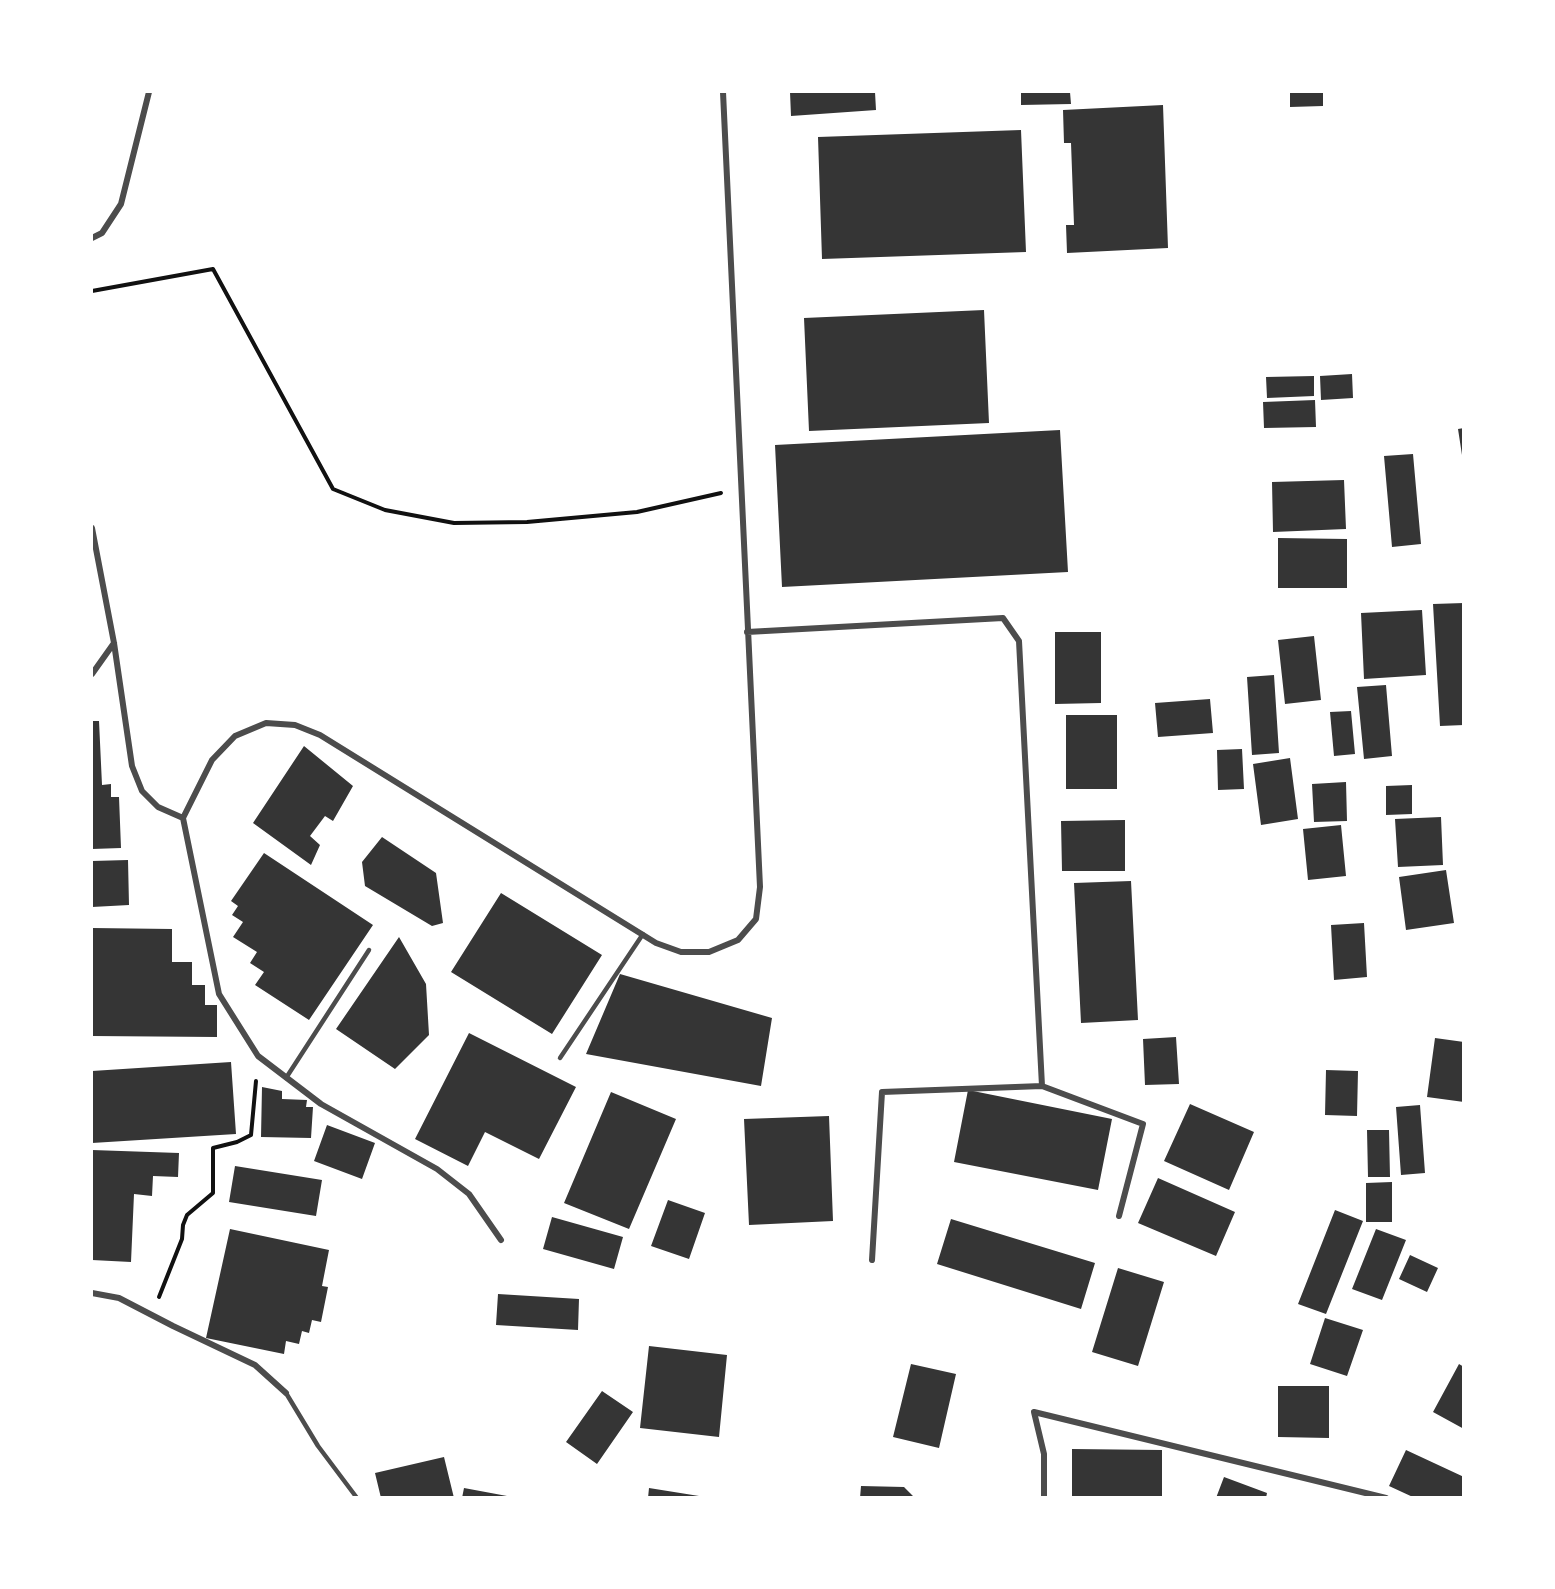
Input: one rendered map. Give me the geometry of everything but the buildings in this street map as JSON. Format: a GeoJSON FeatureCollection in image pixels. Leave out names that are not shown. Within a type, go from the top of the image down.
{"type":"FeatureCollection","features":[{"type":"Feature","properties":{"kind":"street"},"geometry":{"type":"LineString","coordinates":[[92,238],[102,234],[121,204],[149,92]]}},
{"type":"Feature","properties":{"kind":"street"},"geometry":{"type":"LineString","coordinates":[[501,1240],[469,1194],[437,1169],[321,1104],[258,1056],[219,994],[183,818],[212,760],[234,736],[266,723],[295,725],[320,735],[656,943],[681,952],[710,952],[738,940],[756,919],[759,887],[723,92]]}},
{"type":"Feature","properties":{"kind":"street"},"geometry":{"type":"LineString","coordinates":[[92,528],[114,643],[132,766],[142,791],[158,807],[183,818]]}},
{"type":"Feature","properties":{"kind":"street"},"geometry":{"type":"LineString","coordinates":[[747,632],[1003,618],[1019,641],[1041,1086]]}},
{"type":"Feature","properties":{"kind":"street"},"geometry":{"type":"LineString","coordinates":[[92,674],[114,643]]}},
{"type":"Feature","properties":{"kind":"street"},"geometry":{"type":"LineString","coordinates":[[872,1260],[882,1092],[1041,1086],[1143,1124],[1119,1216]]}},
{"type":"Feature","properties":{"kind":"street"},"geometry":{"type":"LineString","coordinates":[[92,1293],[119,1298],[255,1365],[286,1393]]}},
{"type":"Feature","properties":{"kind":"street"},"geometry":{"type":"LineString","coordinates":[[1044,1497],[1044,1454],[1034,1412],[1386,1497]]}},
{"type":"Feature","properties":{"kind":"lane"},"geometry":{"type":"LineString","coordinates":[[560,1058],[643,934]]}},
{"type":"Feature","properties":{"kind":"lane"},"geometry":{"type":"LineString","coordinates":[[286,1078],[369,950]]}},
{"type":"Feature","properties":{"kind":"lane"},"geometry":{"type":"LineString","coordinates":[[286,1393],[318,1446],[357,1497]]}},
{"type":"Feature","properties":{"kind":"path"},"geometry":{"type":"LineString","coordinates":[[92,291],[213,269],[333,489],[385,510],[454,523],[527,522],[637,512],[741,489]]}},
{"type":"Feature","properties":{"kind":"path"},"geometry":{"type":"LineString","coordinates":[[152,1314],[182,1239],[183,1225],[187,1215],[213,1193],[213,1148],[237,1142],[251,1135],[258,1056]]}}]}
